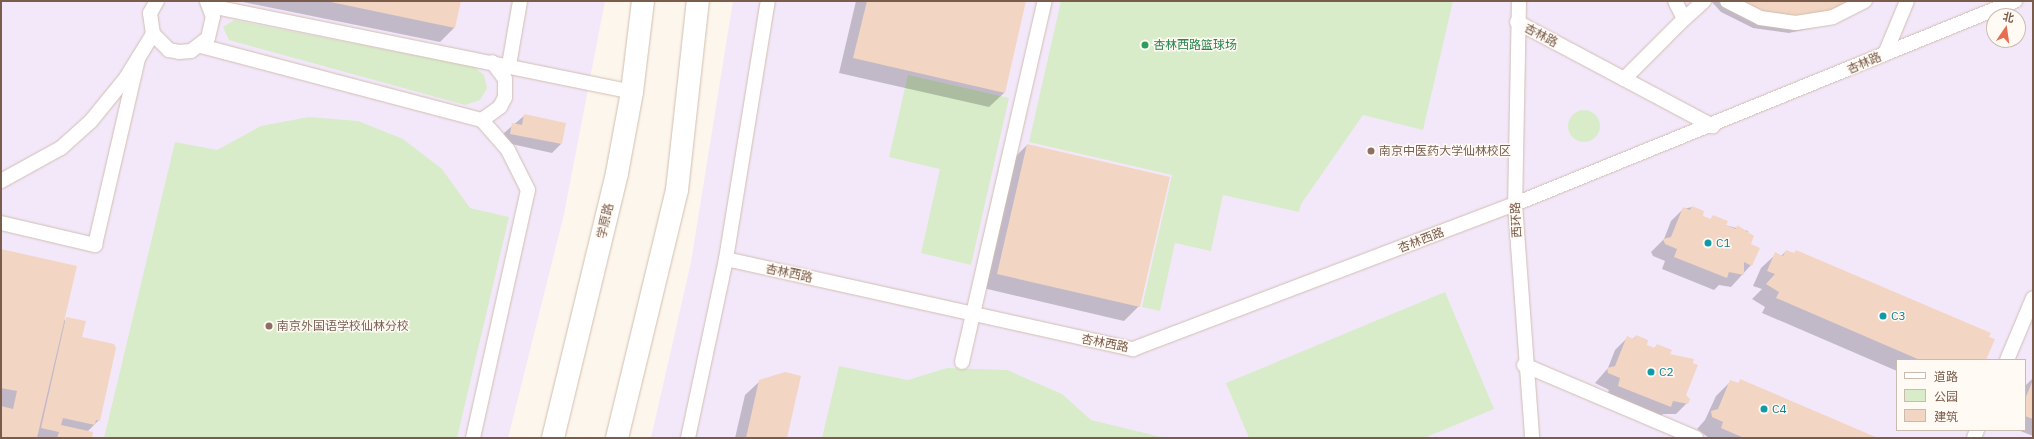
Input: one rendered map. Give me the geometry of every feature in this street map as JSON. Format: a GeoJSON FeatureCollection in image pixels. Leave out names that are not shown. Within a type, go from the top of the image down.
{"type":"FeatureCollection","features":[{"type":"Feature","properties":{"kind":"street","name":"学原路"},"geometry":{"type":"LineString","coordinates":[[553,438],[616,173],[632,92],[643,1]]}},
{"type":"Feature","properties":{"kind":"street"},"geometry":{"type":"LineString","coordinates":[[617,438],[677,190],[698,1]]}},
{"type":"Feature","properties":{"kind":"lane"},"geometry":{"type":"LineString","coordinates":[[157,1],[150,13],[153,34],[169,50],[191,51],[200,46],[213,28],[209,4],[509,65],[632,92]]}},
{"type":"Feature","properties":{"kind":"lane"},"geometry":{"type":"LineString","coordinates":[[509,65],[520,1]]}},
{"type":"Feature","properties":{"kind":"lane"},"geometry":{"type":"LineString","coordinates":[[688,438],[726,259],[768,1]]}},
{"type":"Feature","properties":{"kind":"lane"},"geometry":{"type":"LineString","coordinates":[[962,362],[1045,1]]}},
{"type":"Feature","properties":{"kind":"lane","name":"西环路"},"geometry":{"type":"LineString","coordinates":[[1520,1],[1518,22],[1515,204],[1524,365],[1532,438]]}},
{"type":"Feature","properties":{"kind":"lane"},"geometry":{"type":"LineString","coordinates":[[1675,1],[1684,19]]}},
{"type":"Feature","properties":{"kind":"lane"},"geometry":{"type":"LineString","coordinates":[[1624,79],[1704,1]]}},
{"type":"Feature","properties":{"kind":"lane"},"geometry":{"type":"LineString","coordinates":[[1726,1],[1760,18],[1796,23],[1833,17],[1865,1]]}},
{"type":"Feature","properties":{"kind":"lane"},"geometry":{"type":"LineString","coordinates":[[1885,54],[1907,1]]}},
{"type":"Feature","properties":{"kind":"lane","name":"杏林路"},"geometry":{"type":"LineString","coordinates":[[1515,204],[1713,126],[2015,1]]}},
{"type":"Feature","properties":{"kind":"lane","name":"杏林路"},"geometry":{"type":"LineString","coordinates":[[1518,22],[1713,126]]}},
{"type":"Feature","properties":{"kind":"lane"},"geometry":{"type":"LineString","coordinates":[[1,181],[67,143],[91,121],[138,59],[153,34]]}},
{"type":"Feature","properties":{"kind":"lane"},"geometry":{"type":"LineString","coordinates":[[200,46],[482,120],[508,150],[528,190],[473,438]]}},
{"type":"Feature","properties":{"kind":"lane"},"geometry":{"type":"LineString","coordinates":[[1,223],[95,245],[138,59]]}},
{"type":"Feature","properties":{"kind":"lane"},"geometry":{"type":"LineString","coordinates":[[482,120],[496,111],[505,97],[505,79],[492,62]]}},
{"type":"Feature","properties":{"kind":"lane","name":"杏林西路"},"geometry":{"type":"LineString","coordinates":[[726,259],[1133,349],[1515,204]]}},
{"type":"Feature","properties":{"kind":"lane"},"geometry":{"type":"LineString","coordinates":[[2008,359],[2029,320],[2033,298]]}},
{"type":"Feature","properties":{"kind":"lane"},"geometry":{"type":"LineString","coordinates":[[1524,365],[1696,438]]}},
{"type":"Feature","properties":{"kind":"shaded area","name":"南京外国语学校仙林分校"},"geometry":{"type":"Polygon","coordinates":[[[1,1],[605,1],[564,214],[508,438],[1,438],[1,1]]]}},
{"type":"Feature","properties":{"kind":"shaded area","name":"南京中医药大学仙林校区"},"geometry":{"type":"Polygon","coordinates":[[[733,1],[2033,1],[2033,438],[651,438],[691,262],[733,1]]]}},
{"type":"Feature","properties":{"kind":"green space"},"geometry":{"type":"Polygon","coordinates":[[[1061,1],[1453,1],[1423,130],[1363,115],[1301,204],[1299,212],[1223,195],[1211,251],[1175,243],[1160,311],[1142,307],[1172,175],[1029,142],[1061,1]]]}},
{"type":"Feature","properties":{"kind":"green space"},"geometry":{"type":"Polygon","coordinates":[[[234,20],[474,67],[484,75],[487,88],[480,100],[465,105],[229,40],[223,27],[234,20]]]}},
{"type":"Feature","properties":{"kind":"green space"},"geometry":{"type":"Polygon","coordinates":[[[908,75],[1009,98],[971,265],[921,253],[940,169],[889,157],[908,75]]]}},
{"type":"Feature","properties":{"kind":"green space"},"geometry":{"type":"Polygon","coordinates":[[[1581,110],[1587,110],[1596,114],[1600,126],[1596,138],[1587,142],[1581,142],[1572,138],[1568,129],[1568,123],[1572,114],[1581,110]]]}},
{"type":"Feature","properties":{"kind":"green space"},"geometry":{"type":"Polygon","coordinates":[[[309,117],[358,121],[403,139],[442,169],[470,208],[509,217],[457,438],[104,438],[175,142],[217,150],[261,126],[309,117]]]}},
{"type":"Feature","properties":{"kind":"green space"},"geometry":{"type":"Polygon","coordinates":[[[1445,292],[1494,409],[1424,438],[1249,438],[1226,383],[1445,292]]]}},
{"type":"Feature","properties":{"kind":"green space"},"geometry":{"type":"Polygon","coordinates":[[[839,366],[908,380],[947,368],[1007,370],[1062,394],[1091,420],[1165,438],[822,438],[839,366]]]}},
{"type":"Feature","properties":{"kind":"building"},"geometry":{"type":"Polygon","coordinates":[[[326,1],[461,1],[455,28],[326,1]]]}},
{"type":"Feature","properties":{"kind":"building"},"geometry":{"type":"Polygon","coordinates":[[[867,1],[1026,1],[1005,93],[853,58],[867,1]]]}},
{"type":"Feature","properties":{"kind":"building"},"geometry":{"type":"Polygon","coordinates":[[[1742,1],[1854,1],[1855,3],[1804,19],[1768,14],[1742,1]]]}},
{"type":"Feature","properties":{"kind":"building"},"geometry":{"type":"Polygon","coordinates":[[[524,114],[566,123],[562,144],[510,134],[512,123],[522,125],[524,114]]]}},
{"type":"Feature","properties":{"kind":"building"},"geometry":{"type":"Polygon","coordinates":[[[1027,144],[1170,177],[1140,307],[997,274],[1027,144]]]}},
{"type":"Feature","properties":{"kind":"building","name":"C1"},"geometry":{"type":"Polygon","coordinates":[[[1692,206],[1704,211],[1703,216],[1711,219],[1713,215],[1728,221],[1726,225],[1736,229],[1737,225],[1754,236],[1751,244],[1760,248],[1752,266],[1744,262],[1744,275],[1729,272],[1727,278],[1674,257],[1677,249],[1665,244],[1663,239],[1671,237],[1683,207],[1690,210],[1692,206]]]}},
{"type":"Feature","properties":{"kind":"building"},"geometry":{"type":"Polygon","coordinates":[[[1,249],[77,266],[37,438],[1,438],[1,406],[13,409],[17,391],[1,388],[1,249]]]}},
{"type":"Feature","properties":{"kind":"building","name":"C3"},"geometry":{"type":"Polygon","coordinates":[[[1786,250],[1794,253],[1796,250],[1991,333],[1989,337],[1995,339],[1986,359],[1918,359],[1776,298],[1779,292],[1766,284],[1775,274],[1767,271],[1775,252],[1783,256],[1786,250]]]}},
{"type":"Feature","properties":{"kind":"building"},"geometry":{"type":"Polygon","coordinates":[[[66,317],[86,321],[82,337],[114,344],[116,348],[100,421],[96,420],[95,425],[63,418],[61,425],[93,432],[92,438],[57,438],[59,432],[41,428],[66,317]]]}},
{"type":"Feature","properties":{"kind":"building","name":"C2"},"geometry":{"type":"Polygon","coordinates":[[[1636,335],[1648,340],[1647,345],[1655,348],[1657,344],[1672,350],[1670,354],[1694,359],[1693,363],[1698,365],[1686,395],[1690,399],[1688,404],[1673,401],[1671,407],[1618,386],[1620,378],[1608,373],[1607,368],[1615,366],[1627,336],[1634,339],[1636,335]]]}},
{"type":"Feature","properties":{"kind":"building"},"geometry":{"type":"Polygon","coordinates":[[[785,372],[801,376],[787,438],[746,438],[759,380],[785,372]]]}},
{"type":"Feature","properties":{"kind":"building","name":"C4"},"geometry":{"type":"Polygon","coordinates":[[[1740,379],[1878,438],[1744,438],[1721,428],[1723,422],[1712,417],[1711,411],[1718,409],[1730,380],[1739,383],[1740,379]]]}},
{"type":"Feature","properties":{"kind":"building"},"geometry":{"type":"Polygon","coordinates":[[[2033,380],[2033,419],[2026,416],[2026,397],[2033,380]]]}},
{"type":"Feature","properties":{"kind":"place","name":"杏林西路篮球场"},"geometry":{"type":"Point","coordinates":[1145,45]}},
{"type":"Feature","properties":{"kind":"place","name":"南京中医药大学仙林校区"},"geometry":{"type":"Point","coordinates":[1371,151]}},
{"type":"Feature","properties":{"kind":"place","name":"C1"},"geometry":{"type":"Point","coordinates":[1708,243]}},
{"type":"Feature","properties":{"kind":"place","name":"C3"},"geometry":{"type":"Point","coordinates":[1883,316]}},
{"type":"Feature","properties":{"kind":"place","name":"南京外国语学校仙林分校"},"geometry":{"type":"Point","coordinates":[269,326]}},
{"type":"Feature","properties":{"kind":"place","name":"C2"},"geometry":{"type":"Point","coordinates":[1651,372]}},
{"type":"Feature","properties":{"kind":"place","name":"C4"},"geometry":{"type":"Point","coordinates":[1764,409]}}]}
